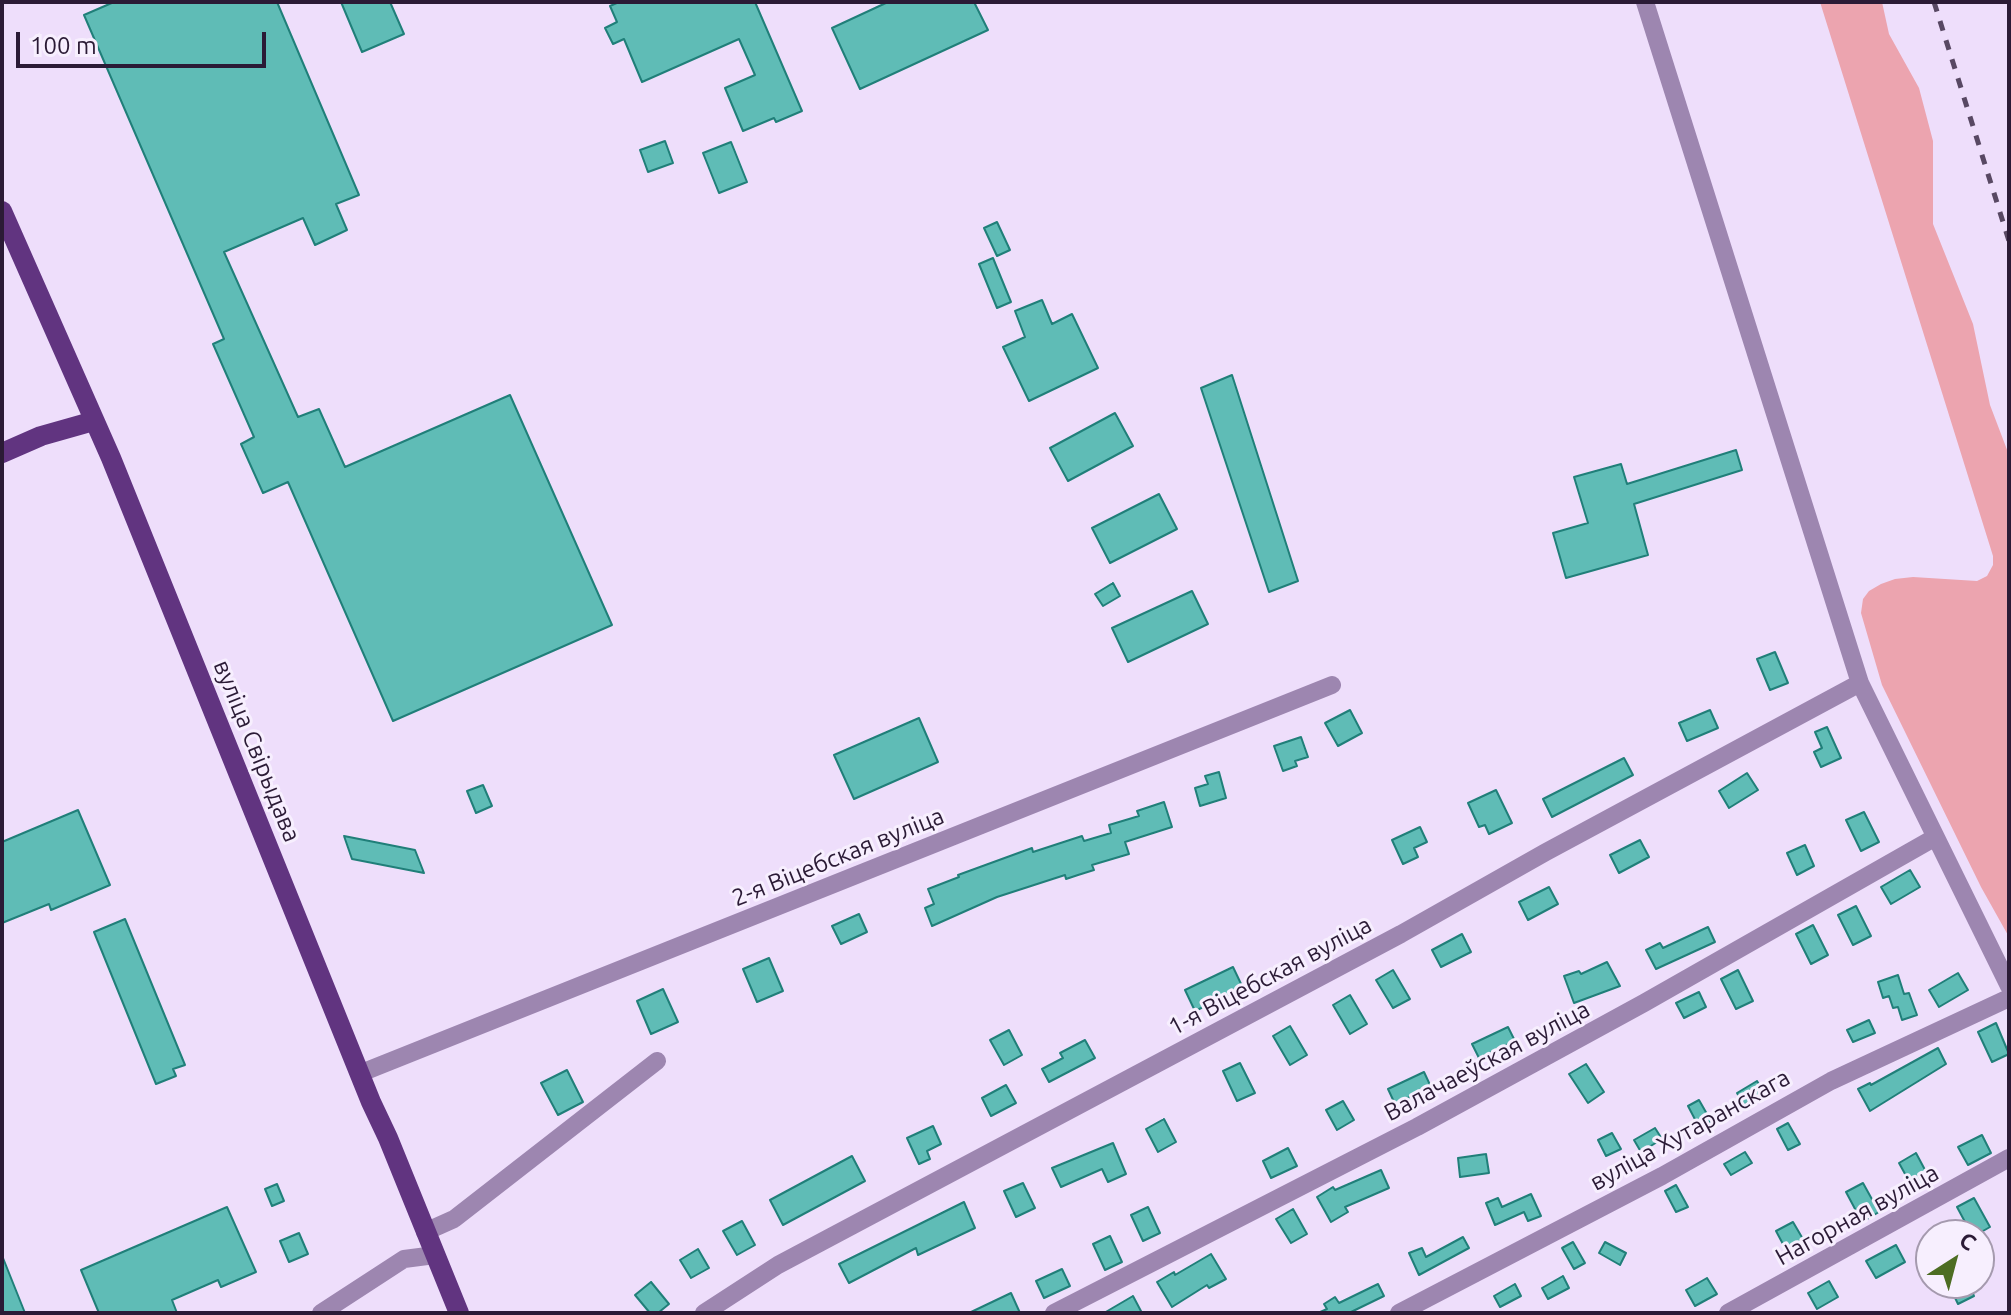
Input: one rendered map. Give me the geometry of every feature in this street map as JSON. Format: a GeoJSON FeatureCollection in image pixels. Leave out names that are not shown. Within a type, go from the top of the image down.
{"type":"FeatureCollection","features":[{"type":"Feature","properties":{"kind":"main road","name":"вуліца Свірыдава"},"geometry":{"type":"LineString","coordinates":[[2,211],[111,458],[459,1313]]}},
{"type":"Feature","properties":{"kind":"main road"},"geometry":{"type":"LineString","coordinates":[[2,453],[41,436],[94,421]]}},
{"type":"Feature","properties":{"kind":"street"},"geometry":{"type":"LineString","coordinates":[[1645,2],[1860,683],[2009,986]]}},
{"type":"Feature","properties":{"kind":"street","name":"1-я Віцебская вуліца"},"geometry":{"type":"LineString","coordinates":[[704,1313],[778,1265],[1401,934],[1860,683]]}},
{"type":"Feature","properties":{"kind":"street","name":"2-я Віцебская вуліца"},"geometry":{"type":"LineString","coordinates":[[361,1073],[1332,685]]}},
{"type":"Feature","properties":{"kind":"street","name":"Валачаеўская вуліца"},"geometry":{"type":"LineString","coordinates":[[1054,1313],[1444,1113],[1934,838]]}},
{"type":"Feature","properties":{"kind":"street","name":"вуліца Хутаранскага"},"geometry":{"type":"LineString","coordinates":[[1399,1313],[1662,1176],[1831,1081],[2009,998]]}},
{"type":"Feature","properties":{"kind":"street"},"geometry":{"type":"LineString","coordinates":[[425,1232],[454,1219],[657,1061]]}},
{"type":"Feature","properties":{"kind":"street","name":"Нагорная вуліца"},"geometry":{"type":"LineString","coordinates":[[1728,1313],[2009,1158]]}},
{"type":"Feature","properties":{"kind":"street"},"geometry":{"type":"LineString","coordinates":[[321,1313],[404,1259],[435,1255]]}},
{"type":"Feature","properties":{"kind":"shaded area"},"geometry":{"type":"Polygon","coordinates":[[[1820,2],[1882,2],[1889,34],[1919,88],[1933,141],[1933,224],[1973,324],[1990,405],[2009,455],[2009,937],[1981,887],[1882,685],[1861,613],[1863,599],[1881,584],[1913,577],[1977,581],[1987,576],[1993,565],[1993,556],[1820,2]]]}},
{"type":"Feature","properties":{"kind":"building"},"geometry":{"type":"Polygon","coordinates":[[[114,2],[277,2],[359,195],[336,204],[347,230],[315,245],[303,218],[224,252],[298,417],[319,409],[345,467],[510,395],[612,625],[393,721],[288,482],[263,493],[241,444],[254,437],[213,344],[224,339],[84,15],[114,2]]]}},
{"type":"Feature","properties":{"kind":"building"},"geometry":{"type":"Polygon","coordinates":[[[341,2],[390,2],[404,34],[362,52],[341,2]]]}},
{"type":"Feature","properties":{"kind":"building"},"geometry":{"type":"Polygon","coordinates":[[[619,2],[755,2],[802,111],[743,131],[725,88],[755,75],[739,39],[642,82],[624,39],[613,44],[605,28],[617,22],[610,6],[619,2]]]}},
{"type":"Feature","properties":{"kind":"building"},"geometry":{"type":"Polygon","coordinates":[[[888,2],[974,2],[988,30],[860,89],[832,28],[888,2]]]}},
{"type":"Feature","properties":{"kind":"building"},"geometry":{"type":"Polygon","coordinates":[[[665,141],[673,163],[648,172],[640,150],[665,141]]]}},
{"type":"Feature","properties":{"kind":"building"},"geometry":{"type":"Polygon","coordinates":[[[731,142],[747,182],[719,193],[703,153],[731,142]]]}},
{"type":"Feature","properties":{"kind":"building"},"geometry":{"type":"Polygon","coordinates":[[[997,222],[1010,250],[997,256],[984,228],[997,222]]]}},
{"type":"Feature","properties":{"kind":"building"},"geometry":{"type":"Polygon","coordinates":[[[993,258],[1011,302],[997,308],[979,264],[993,258]]]}},
{"type":"Feature","properties":{"kind":"building"},"geometry":{"type":"Polygon","coordinates":[[[1042,300],[1052,324],[1072,314],[1098,368],[1029,401],[1003,347],[1025,337],[1015,311],[1042,300]]]}},
{"type":"Feature","properties":{"kind":"building"},"geometry":{"type":"Polygon","coordinates":[[[1232,375],[1298,581],[1269,592],[1201,388],[1232,375]]]}},
{"type":"Feature","properties":{"kind":"building"},"geometry":{"type":"Polygon","coordinates":[[[1115,413],[1133,446],[1068,481],[1050,448],[1115,413]]]}},
{"type":"Feature","properties":{"kind":"building"},"geometry":{"type":"Polygon","coordinates":[[[1736,450],[1742,470],[1634,504],[1648,555],[1566,578],[1553,533],[1588,523],[1574,477],[1621,464],[1627,484],[1736,450]]]}},
{"type":"Feature","properties":{"kind":"building"},"geometry":{"type":"Polygon","coordinates":[[[1159,494],[1177,529],[1110,563],[1092,528],[1159,494]]]}},
{"type":"Feature","properties":{"kind":"building"},"geometry":{"type":"Polygon","coordinates":[[[1113,583],[1120,596],[1103,606],[1095,594],[1113,583]]]}},
{"type":"Feature","properties":{"kind":"building"},"geometry":{"type":"Polygon","coordinates":[[[1192,591],[1208,624],[1128,662],[1112,628],[1192,591]]]}},
{"type":"Feature","properties":{"kind":"building"},"geometry":{"type":"Polygon","coordinates":[[[1775,652],[1788,683],[1770,690],[1757,659],[1775,652]]]}},
{"type":"Feature","properties":{"kind":"building"},"geometry":{"type":"Polygon","coordinates":[[[1350,710],[1362,733],[1338,746],[1325,723],[1350,710]]]}},
{"type":"Feature","properties":{"kind":"building"},"geometry":{"type":"Polygon","coordinates":[[[1710,710],[1718,728],[1687,741],[1679,723],[1710,710]]]}},
{"type":"Feature","properties":{"kind":"building"},"geometry":{"type":"Polygon","coordinates":[[[919,718],[938,762],[854,799],[834,755],[919,718]]]}},
{"type":"Feature","properties":{"kind":"building"},"geometry":{"type":"Polygon","coordinates":[[[1827,727],[1841,758],[1821,767],[1814,752],[1822,748],[1815,732],[1827,727]]]}},
{"type":"Feature","properties":{"kind":"building"},"geometry":{"type":"Polygon","coordinates":[[[1301,737],[1308,757],[1295,761],[1297,766],[1283,771],[1274,746],[1301,737]]]}},
{"type":"Feature","properties":{"kind":"building"},"geometry":{"type":"Polygon","coordinates":[[[1624,758],[1633,775],[1552,817],[1543,799],[1624,758]]]}},
{"type":"Feature","properties":{"kind":"building"},"geometry":{"type":"Polygon","coordinates":[[[1219,772],[1226,798],[1200,806],[1195,788],[1208,784],[1205,776],[1219,772]]]}},
{"type":"Feature","properties":{"kind":"building"},"geometry":{"type":"Polygon","coordinates":[[[1747,773],[1758,790],[1729,808],[1719,791],[1747,773]]]}},
{"type":"Feature","properties":{"kind":"building"},"geometry":{"type":"Polygon","coordinates":[[[483,785],[492,806],[476,813],[467,791],[483,785]]]}},
{"type":"Feature","properties":{"kind":"building"},"geometry":{"type":"Polygon","coordinates":[[[1496,790],[1512,823],[1489,834],[1485,825],[1479,827],[1468,803],[1496,790]]]}},
{"type":"Feature","properties":{"kind":"building"},"geometry":{"type":"Polygon","coordinates":[[[1164,802],[1172,827],[1125,842],[1129,854],[1092,865],[1094,870],[1066,879],[1065,875],[997,897],[932,926],[925,908],[934,904],[928,889],[1032,848],[1033,852],[1082,836],[1084,841],[1111,833],[1109,825],[1139,816],[1137,811],[1164,802]]]}},
{"type":"Feature","properties":{"kind":"building"},"geometry":{"type":"Polygon","coordinates":[[[78,810],[110,885],[51,910],[49,904],[2,923],[2,842],[78,810]]]}},
{"type":"Feature","properties":{"kind":"building"},"geometry":{"type":"Polygon","coordinates":[[[1864,812],[1879,842],[1861,851],[1846,820],[1864,812]]]}},
{"type":"Feature","properties":{"kind":"building"},"geometry":{"type":"Polygon","coordinates":[[[1420,827],[1427,842],[1414,848],[1418,857],[1403,864],[1392,840],[1420,827]]]}},
{"type":"Feature","properties":{"kind":"building"},"geometry":{"type":"Polygon","coordinates":[[[344,836],[415,850],[424,873],[352,859],[344,836]]]}},
{"type":"Feature","properties":{"kind":"building"},"geometry":{"type":"Polygon","coordinates":[[[1640,840],[1649,857],[1619,873],[1610,855],[1640,840]]]}},
{"type":"Feature","properties":{"kind":"building"},"geometry":{"type":"Polygon","coordinates":[[[1805,845],[1814,866],[1797,875],[1787,853],[1805,845]]]}},
{"type":"Feature","properties":{"kind":"building"},"geometry":{"type":"Polygon","coordinates":[[[1910,870],[1920,887],[1891,904],[1881,887],[1910,870]]]}},
{"type":"Feature","properties":{"kind":"building"},"geometry":{"type":"Polygon","coordinates":[[[1549,887],[1558,904],[1528,920],[1519,902],[1549,887]]]}},
{"type":"Feature","properties":{"kind":"building"},"geometry":{"type":"Polygon","coordinates":[[[1856,906],[1871,936],[1853,945],[1838,915],[1856,906]]]}},
{"type":"Feature","properties":{"kind":"building"},"geometry":{"type":"Polygon","coordinates":[[[859,914],[867,932],[841,944],[832,926],[859,914]]]}},
{"type":"Feature","properties":{"kind":"building"},"geometry":{"type":"Polygon","coordinates":[[[125,919],[185,1065],[173,1069],[176,1076],[156,1084],[94,932],[125,919]]]}},
{"type":"Feature","properties":{"kind":"building"},"geometry":{"type":"Polygon","coordinates":[[[1813,925],[1828,955],[1811,964],[1796,934],[1813,925]]]}},
{"type":"Feature","properties":{"kind":"building"},"geometry":{"type":"Polygon","coordinates":[[[1708,927],[1715,942],[1656,969],[1646,950],[1660,943],[1663,948],[1708,927]]]}},
{"type":"Feature","properties":{"kind":"building"},"geometry":{"type":"Polygon","coordinates":[[[1462,934],[1471,952],[1441,967],[1432,950],[1462,934]]]}},
{"type":"Feature","properties":{"kind":"building"},"geometry":{"type":"Polygon","coordinates":[[[769,958],[783,991],[757,1002],[743,969],[769,958]]]}},
{"type":"Feature","properties":{"kind":"building"},"geometry":{"type":"Polygon","coordinates":[[[1607,962],[1620,986],[1574,1003],[1564,976],[1579,971],[1581,974],[1607,962]]]}},
{"type":"Feature","properties":{"kind":"building"},"geometry":{"type":"Polygon","coordinates":[[[1233,967],[1243,988],[1195,1011],[1185,990],[1233,967]]]}},
{"type":"Feature","properties":{"kind":"building"},"geometry":{"type":"Polygon","coordinates":[[[1393,970],[1410,999],[1393,1008],[1376,980],[1393,970]]]}},
{"type":"Feature","properties":{"kind":"building"},"geometry":{"type":"Polygon","coordinates":[[[1738,970],[1753,1001],[1736,1009],[1721,979],[1738,970]]]}},
{"type":"Feature","properties":{"kind":"building"},"geometry":{"type":"Polygon","coordinates":[[[1958,973],[1968,990],[1939,1007],[1929,990],[1958,973]]]}},
{"type":"Feature","properties":{"kind":"building"},"geometry":{"type":"Polygon","coordinates":[[[1898,975],[1904,994],[1909,993],[1917,1015],[1902,1020],[1898,1007],[1893,1008],[1889,996],[1883,998],[1878,982],[1898,975]]]}},
{"type":"Feature","properties":{"kind":"building"},"geometry":{"type":"Polygon","coordinates":[[[663,989],[678,1022],[651,1034],[637,1001],[663,989]]]}},
{"type":"Feature","properties":{"kind":"building"},"geometry":{"type":"Polygon","coordinates":[[[1699,992],[1706,1007],[1684,1018],[1676,1003],[1699,992]]]}},
{"type":"Feature","properties":{"kind":"building"},"geometry":{"type":"Polygon","coordinates":[[[1350,995],[1367,1024],[1350,1034],[1333,1005],[1350,995]]]}},
{"type":"Feature","properties":{"kind":"building"},"geometry":{"type":"Polygon","coordinates":[[[1869,1020],[1875,1033],[1853,1042],[1847,1030],[1869,1020]]]}},
{"type":"Feature","properties":{"kind":"building"},"geometry":{"type":"Polygon","coordinates":[[[1996,1023],[2009,1054],[1992,1062],[1978,1032],[1996,1023]]]}},
{"type":"Feature","properties":{"kind":"building"},"geometry":{"type":"Polygon","coordinates":[[[1290,1026],[1307,1055],[1290,1065],[1273,1036],[1290,1026]]]}},
{"type":"Feature","properties":{"kind":"building"},"geometry":{"type":"Polygon","coordinates":[[[1508,1027],[1515,1041],[1479,1058],[1472,1044],[1508,1027]]]}},
{"type":"Feature","properties":{"kind":"building"},"geometry":{"type":"Polygon","coordinates":[[[1009,1030],[1022,1055],[1004,1065],[990,1040],[1009,1030]]]}},
{"type":"Feature","properties":{"kind":"building"},"geometry":{"type":"Polygon","coordinates":[[[1085,1040],[1095,1058],[1049,1082],[1042,1069],[1063,1058],[1060,1053],[1085,1040]]]}},
{"type":"Feature","properties":{"kind":"building"},"geometry":{"type":"Polygon","coordinates":[[[1938,1048],[1946,1064],[1870,1111],[1858,1089],[1938,1048]]]}},
{"type":"Feature","properties":{"kind":"building"},"geometry":{"type":"Polygon","coordinates":[[[1240,1063],[1255,1093],[1237,1101],[1223,1071],[1240,1063]]]}},
{"type":"Feature","properties":{"kind":"building"},"geometry":{"type":"Polygon","coordinates":[[[1586,1064],[1604,1092],[1588,1103],[1569,1074],[1586,1064]]]}},
{"type":"Feature","properties":{"kind":"building"},"geometry":{"type":"Polygon","coordinates":[[[567,1070],[583,1102],[558,1115],[541,1083],[567,1070]]]}},
{"type":"Feature","properties":{"kind":"building"},"geometry":{"type":"Polygon","coordinates":[[[1424,1072],[1431,1087],[1395,1104],[1388,1089],[1424,1072]]]}},
{"type":"Feature","properties":{"kind":"building"},"geometry":{"type":"Polygon","coordinates":[[[1757,1081],[1764,1092],[1744,1105],[1737,1093],[1757,1081]]]}},
{"type":"Feature","properties":{"kind":"building"},"geometry":{"type":"Polygon","coordinates":[[[1006,1085],[1016,1103],[991,1116],[982,1098],[1006,1085]]]}},
{"type":"Feature","properties":{"kind":"building"},"geometry":{"type":"Polygon","coordinates":[[[1699,1100],[1711,1121],[1699,1127],[1688,1106],[1699,1100]]]}},
{"type":"Feature","properties":{"kind":"building"},"geometry":{"type":"Polygon","coordinates":[[[1343,1101],[1354,1120],[1337,1130],[1326,1110],[1343,1101]]]}},
{"type":"Feature","properties":{"kind":"building"},"geometry":{"type":"Polygon","coordinates":[[[1164,1119],[1176,1142],[1158,1152],[1146,1129],[1164,1119]]]}},
{"type":"Feature","properties":{"kind":"building"},"geometry":{"type":"Polygon","coordinates":[[[1788,1123],[1800,1144],[1788,1150],[1777,1129],[1788,1123]]]}},
{"type":"Feature","properties":{"kind":"building"},"geometry":{"type":"Polygon","coordinates":[[[933,1126],[941,1144],[927,1151],[930,1159],[919,1164],[907,1138],[933,1126]]]}},
{"type":"Feature","properties":{"kind":"building"},"geometry":{"type":"Polygon","coordinates":[[[1655,1128],[1662,1139],[1641,1152],[1634,1140],[1655,1128]]]}},
{"type":"Feature","properties":{"kind":"building"},"geometry":{"type":"Polygon","coordinates":[[[1612,1133],[1621,1149],[1606,1156],[1598,1140],[1612,1133]]]}},
{"type":"Feature","properties":{"kind":"building"},"geometry":{"type":"Polygon","coordinates":[[[1982,1135],[1991,1153],[1968,1165],[1958,1147],[1982,1135]]]}},
{"type":"Feature","properties":{"kind":"building"},"geometry":{"type":"Polygon","coordinates":[[[1113,1143],[1126,1174],[1108,1182],[1102,1169],[1061,1187],[1052,1168],[1113,1143]]]}},
{"type":"Feature","properties":{"kind":"building"},"geometry":{"type":"Polygon","coordinates":[[[1288,1148],[1297,1166],[1271,1178],[1263,1161],[1288,1148]]]}},
{"type":"Feature","properties":{"kind":"building"},"geometry":{"type":"Polygon","coordinates":[[[1745,1152],[1752,1163],[1731,1175],[1724,1164],[1745,1152]]]}},
{"type":"Feature","properties":{"kind":"building"},"geometry":{"type":"Polygon","coordinates":[[[1916,1153],[1932,1183],[1915,1192],[1899,1163],[1916,1153]]]}},
{"type":"Feature","properties":{"kind":"building"},"geometry":{"type":"Polygon","coordinates":[[[1486,1154],[1489,1173],[1460,1177],[1458,1158],[1486,1154]]]}},
{"type":"Feature","properties":{"kind":"building"},"geometry":{"type":"Polygon","coordinates":[[[852,1156],[865,1181],[783,1225],[770,1200],[852,1156]]]}},
{"type":"Feature","properties":{"kind":"building"},"geometry":{"type":"Polygon","coordinates":[[[1381,1170],[1389,1188],[1345,1207],[1348,1212],[1331,1222],[1317,1197],[1333,1187],[1335,1190],[1381,1170]]]}},
{"type":"Feature","properties":{"kind":"building"},"geometry":{"type":"Polygon","coordinates":[[[1023,1183],[1035,1208],[1016,1217],[1004,1191],[1023,1183]]]}},
{"type":"Feature","properties":{"kind":"building"},"geometry":{"type":"Polygon","coordinates":[[[1863,1183],[1879,1212],[1862,1222],[1846,1192],[1863,1183]]]}},
{"type":"Feature","properties":{"kind":"building"},"geometry":{"type":"Polygon","coordinates":[[[277,1184],[284,1201],[272,1206],[265,1189],[277,1184]]]}},
{"type":"Feature","properties":{"kind":"building"},"geometry":{"type":"Polygon","coordinates":[[[1676,1185],[1688,1207],[1676,1212],[1665,1191],[1676,1185]]]}},
{"type":"Feature","properties":{"kind":"building"},"geometry":{"type":"Polygon","coordinates":[[[1531,1194],[1541,1216],[1528,1221],[1524,1212],[1495,1225],[1486,1203],[1498,1198],[1502,1207],[1531,1194]]]}},
{"type":"Feature","properties":{"kind":"building"},"geometry":{"type":"Polygon","coordinates":[[[1974,1198],[1986,1219],[1963,1219],[1957,1207],[1974,1198]]]}},
{"type":"Feature","properties":{"kind":"building"},"geometry":{"type":"Polygon","coordinates":[[[964,1202],[975,1228],[918,1255],[916,1248],[849,1283],[839,1264],[964,1202]]]}},
{"type":"Feature","properties":{"kind":"building"},"geometry":{"type":"Polygon","coordinates":[[[227,1207],[256,1272],[221,1287],[218,1280],[172,1300],[177,1313],[99,1313],[81,1270],[227,1207]]]}},
{"type":"Feature","properties":{"kind":"building"},"geometry":{"type":"Polygon","coordinates":[[[1148,1207],[1160,1233],[1143,1241],[1131,1215],[1148,1207]]]}},
{"type":"Feature","properties":{"kind":"building"},"geometry":{"type":"Polygon","coordinates":[[[1293,1209],[1307,1234],[1291,1243],[1276,1219],[1293,1209]]]}},
{"type":"Feature","properties":{"kind":"building"},"geometry":{"type":"Polygon","coordinates":[[[742,1221],[755,1245],[737,1255],[723,1231],[742,1221]]]}},
{"type":"Feature","properties":{"kind":"building"},"geometry":{"type":"Polygon","coordinates":[[[1793,1222],[1810,1251],[1792,1261],[1776,1231],[1793,1222]]]}},
{"type":"Feature","properties":{"kind":"building"},"geometry":{"type":"Polygon","coordinates":[[[299,1233],[308,1254],[289,1262],[280,1241],[299,1233]]]}},
{"type":"Feature","properties":{"kind":"building"},"geometry":{"type":"Polygon","coordinates":[[[1110,1236],[1122,1262],[1105,1270],[1093,1244],[1110,1236]]]}},
{"type":"Feature","properties":{"kind":"building"},"geometry":{"type":"Polygon","coordinates":[[[1463,1237],[1469,1248],[1419,1275],[1409,1253],[1422,1248],[1426,1257],[1463,1237]]]}},
{"type":"Feature","properties":{"kind":"building"},"geometry":{"type":"Polygon","coordinates":[[[1573,1242],[1585,1263],[1574,1269],[1562,1248],[1573,1242]]]}},
{"type":"Feature","properties":{"kind":"building"},"geometry":{"type":"Polygon","coordinates":[[[1605,1242],[1626,1253],[1620,1265],[1599,1253],[1605,1242]]]}},
{"type":"Feature","properties":{"kind":"building"},"geometry":{"type":"Polygon","coordinates":[[[1896,1245],[1905,1262],[1876,1278],[1866,1261],[1896,1245]]]}},
{"type":"Feature","properties":{"kind":"building"},"geometry":{"type":"Polygon","coordinates":[[[698,1249],[709,1268],[691,1278],[680,1260],[698,1249]]]}},
{"type":"Feature","properties":{"kind":"building"},"geometry":{"type":"Polygon","coordinates":[[[1211,1254],[1226,1279],[1209,1288],[1207,1285],[1172,1307],[1157,1282],[1211,1254]]]}},
{"type":"Feature","properties":{"kind":"building"},"geometry":{"type":"Polygon","coordinates":[[[3,1258],[25,1313],[2,1313],[3,1258]]]}},
{"type":"Feature","properties":{"kind":"building"},"geometry":{"type":"Polygon","coordinates":[[[1062,1269],[1070,1286],[1044,1298],[1036,1281],[1062,1269]]]}},
{"type":"Feature","properties":{"kind":"building"},"geometry":{"type":"Polygon","coordinates":[[[1563,1276],[1569,1288],[1548,1299],[1542,1288],[1563,1276]]]}},
{"type":"Feature","properties":{"kind":"building"},"geometry":{"type":"Polygon","coordinates":[[[1707,1278],[1717,1294],[1695,1306],[1686,1290],[1707,1278]]]}},
{"type":"Feature","properties":{"kind":"building"},"geometry":{"type":"Polygon","coordinates":[[[1829,1281],[1838,1297],[1817,1309],[1808,1293],[1829,1281]]]}},
{"type":"Feature","properties":{"kind":"building"},"geometry":{"type":"Polygon","coordinates":[[[651,1282],[669,1304],[658,1313],[650,1313],[635,1295],[651,1282]]]}},
{"type":"Feature","properties":{"kind":"building"},"geometry":{"type":"Polygon","coordinates":[[[1378,1284],[1384,1296],[1349,1313],[1318,1313],[1327,1309],[1324,1304],[1335,1297],[1339,1303],[1378,1284]]]}},
{"type":"Feature","properties":{"kind":"building"},"geometry":{"type":"Polygon","coordinates":[[[1515,1284],[1521,1296],[1500,1307],[1494,1296],[1515,1284]]]}},
{"type":"Feature","properties":{"kind":"building"},"geometry":{"type":"Polygon","coordinates":[[[1011,1293],[1020,1313],[969,1313],[1011,1293]]]}},
{"type":"Feature","properties":{"kind":"building"},"geometry":{"type":"Polygon","coordinates":[[[1133,1296],[1142,1313],[1104,1313],[1133,1296]]]}},
{"type":"Feature","properties":{"kind":"railway"},"geometry":{"type":"LineString","coordinates":[[1934,2],[2009,241]]}}]}
